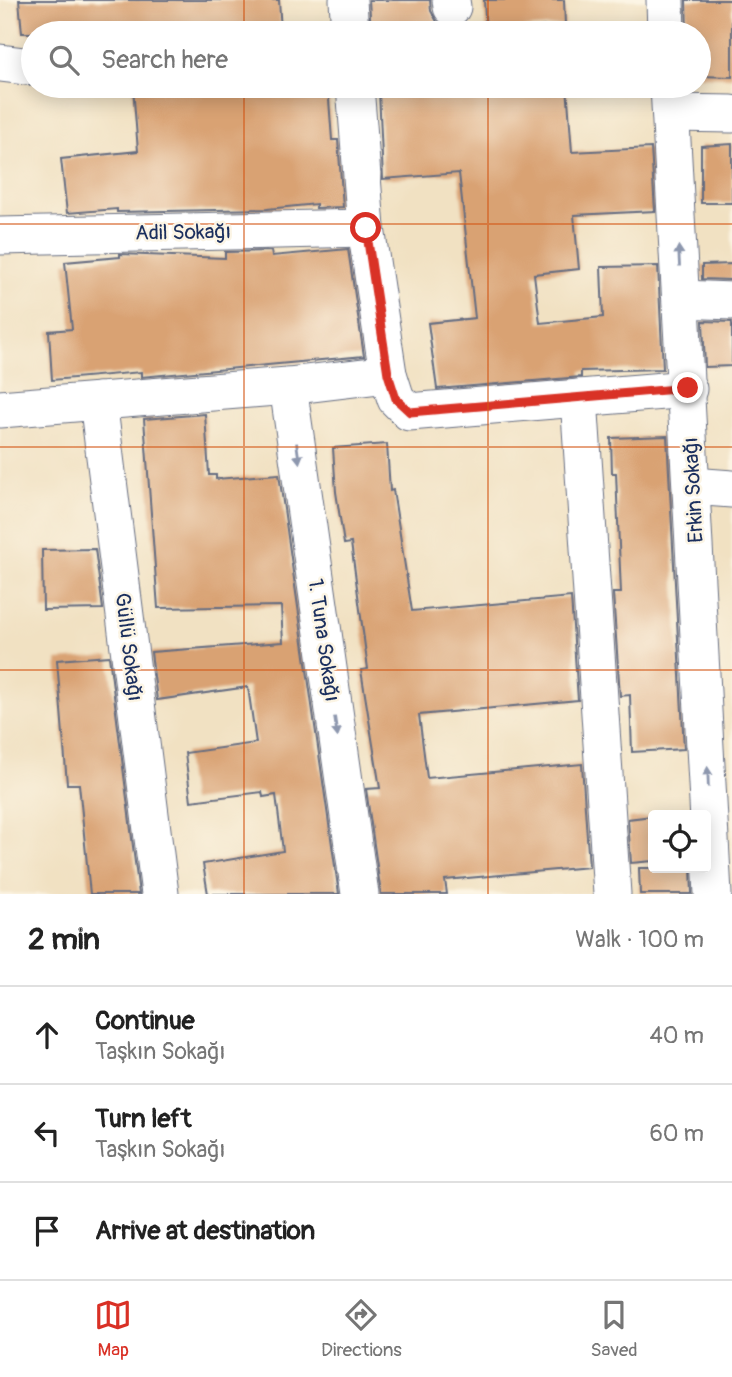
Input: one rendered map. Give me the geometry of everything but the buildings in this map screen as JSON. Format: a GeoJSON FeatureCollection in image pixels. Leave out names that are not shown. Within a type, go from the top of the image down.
{"type":"FeatureCollection","features":[{"type":"Feature","properties":{"kind":"street"},"geometry":{"type":"LineString","coordinates":[[348,0],[349,21]]}},
{"type":"Feature","properties":{"kind":"street"},"geometry":{"type":"LineString","coordinates":[[664,0],[665,21]]}},
{"type":"Feature","properties":{"kind":"street"},"geometry":{"type":"LineString","coordinates":[[0,63],[21,66]]}},
{"type":"Feature","properties":{"kind":"street"},"geometry":{"type":"LineString","coordinates":[[356,98],[366,228],[388,374],[396,399],[410,412],[688,388]]}},
{"type":"Feature","properties":{"kind":"street"},"geometry":{"type":"LineString","coordinates":[[670,99],[732,114]]}},
{"type":"Feature","properties":{"kind":"street","name":"Erkin Sokağı"},"geometry":{"type":"LineString","coordinates":[[670,99],[692,486],[718,680],[713,894]]}},
{"type":"Feature","properties":{"kind":"street","name":"Adil Sokağı"},"geometry":{"type":"LineString","coordinates":[[0,236],[366,228]]}},
{"type":"Feature","properties":{"kind":"street"},"geometry":{"type":"LineString","coordinates":[[682,299],[732,301]]}},
{"type":"Feature","properties":{"kind":"street"},"geometry":{"type":"LineString","coordinates":[[0,409],[288,386],[388,374]]}},
{"type":"Feature","properties":{"kind":"street","name":"1. Tuna Sokağı"},"geometry":{"type":"LineString","coordinates":[[288,386],[360,894]]}},
{"type":"Feature","properties":{"kind":"street"},"geometry":{"type":"LineString","coordinates":[[579,398],[612,894]]}},
{"type":"Feature","properties":{"kind":"street","name":"Güllü Sokağı"},"geometry":{"type":"LineString","coordinates":[[98,401],[160,894]]}},
{"type":"Feature","properties":{"kind":"street"},"geometry":{"type":"LineString","coordinates":[[692,486],[732,489]]}},
{"type":"Feature","properties":{"kind":"route"},"geometry":{"type":"LineString","coordinates":[[366,228],[388,374],[396,399],[410,412],[688,388]]}}]}
